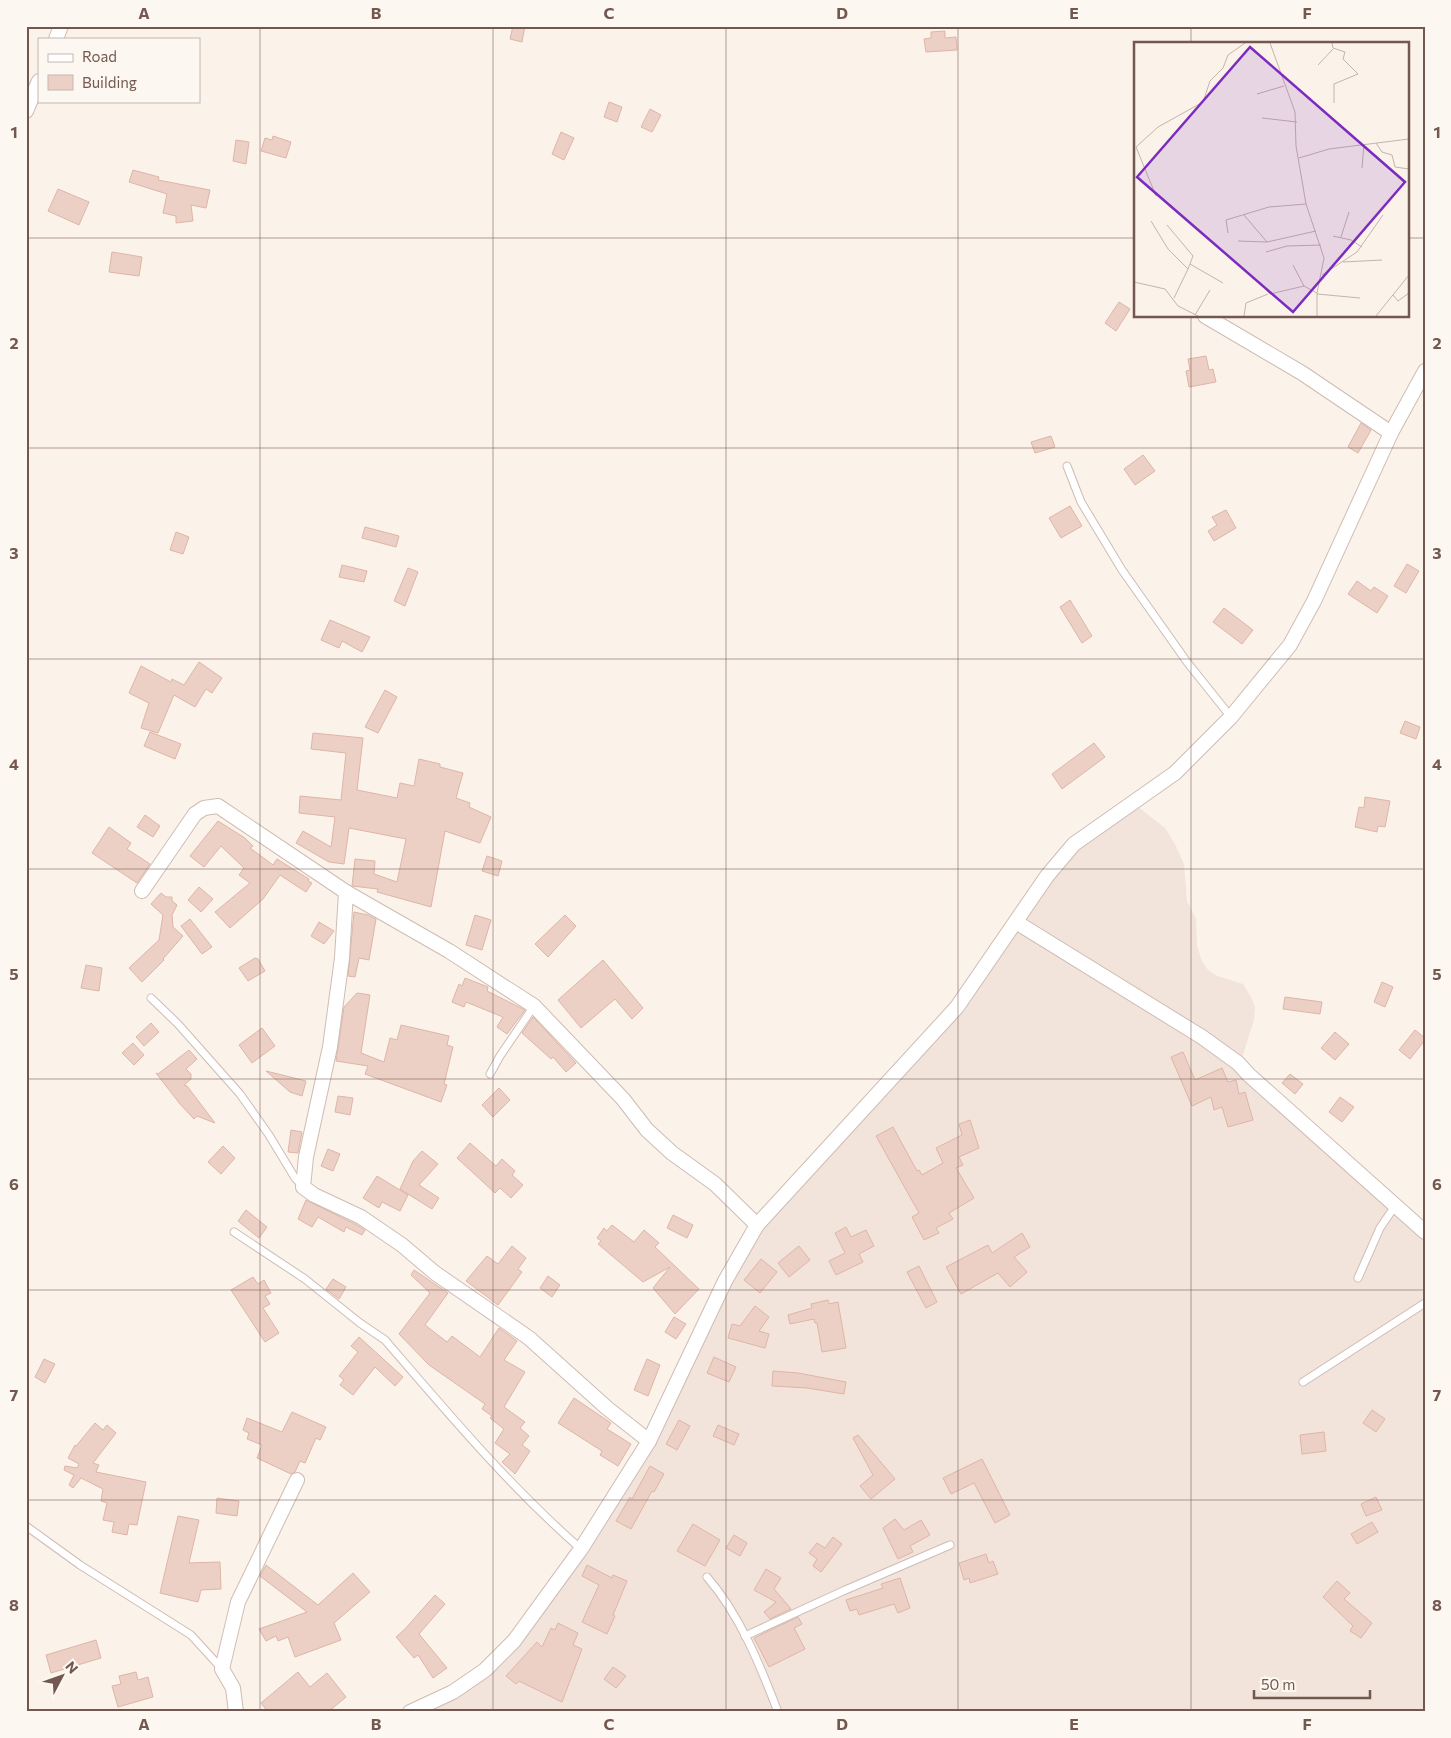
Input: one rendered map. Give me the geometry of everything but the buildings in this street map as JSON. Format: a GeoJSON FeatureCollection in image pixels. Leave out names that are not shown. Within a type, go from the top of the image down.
{"type":"FeatureCollection","features":[{"type":"Feature","properties":{"kind":"street"},"geometry":{"type":"LineString","coordinates":[[56,38],[61,26]]}},
{"type":"Feature","properties":{"kind":"street"},"geometry":{"type":"LineString","coordinates":[[26,111],[38,83]]}},
{"type":"Feature","properties":{"kind":"street"},"geometry":{"type":"LineString","coordinates":[[1208,318],[1302,373],[1391,433]]}},
{"type":"Feature","properties":{"kind":"street"},"geometry":{"type":"LineString","coordinates":[[410,1712],[453,1692],[485,1670],[514,1641],[581,1548],[649,1441],[725,1281],[757,1225],[957,1007],[1047,876],[1074,844],[1175,773],[1231,717],[1290,645],[1314,601],[1391,433],[1425,371]]}},
{"type":"Feature","properties":{"kind":"street"},"geometry":{"type":"LineString","coordinates":[[142,891],[195,814],[204,808],[218,806],[346,892],[449,951],[534,1006],[623,1099],[647,1130],[672,1153],[716,1184],[757,1225]]}},
{"type":"Feature","properties":{"kind":"street"},"geometry":{"type":"LineString","coordinates":[[346,892],[342,958],[330,1047],[306,1157],[303,1187],[314,1195],[361,1216],[402,1245],[435,1273],[529,1338],[607,1408],[649,1441]]}},
{"type":"Feature","properties":{"kind":"street"},"geometry":{"type":"LineString","coordinates":[[1016,922],[1194,1032],[1238,1063],[1425,1232]]}},
{"type":"Feature","properties":{"kind":"street"},"geometry":{"type":"LineString","coordinates":[[236,1712],[233,1688],[222,1669],[238,1602],[297,1480]]}},
{"type":"Feature","properties":{"kind":"lane"},"geometry":{"type":"LineString","coordinates":[[1068,466],[1081,502],[1122,570],[1187,662],[1231,717]]}},
{"type":"Feature","properties":{"kind":"lane"},"geometry":{"type":"LineString","coordinates":[[152,998],[178,1024],[240,1094],[269,1135],[295,1178],[303,1187]]}},
{"type":"Feature","properties":{"kind":"lane"},"geometry":{"type":"LineString","coordinates":[[490,1074],[534,1006]]}},
{"type":"Feature","properties":{"kind":"lane"},"geometry":{"type":"LineString","coordinates":[[1358,1278],[1380,1228],[1395,1206]]}},
{"type":"Feature","properties":{"kind":"lane"},"geometry":{"type":"LineString","coordinates":[[234,1232],[305,1280],[385,1340],[508,1480],[581,1548]]}},
{"type":"Feature","properties":{"kind":"lane"},"geometry":{"type":"LineString","coordinates":[[1303,1382],[1425,1303]]}},
{"type":"Feature","properties":{"kind":"lane"},"geometry":{"type":"LineString","coordinates":[[26,1526],[80,1565],[191,1635],[222,1669]]}},
{"type":"Feature","properties":{"kind":"lane"},"geometry":{"type":"LineString","coordinates":[[745,1636],[842,1591],[950,1545]]}},
{"type":"Feature","properties":{"kind":"lane"},"geometry":{"type":"LineString","coordinates":[[707,1577],[745,1636],[778,1712]]}},
{"type":"Feature","properties":{"kind":"shaded area"},"geometry":{"type":"Polygon","coordinates":[[[1133,803],[1165,828],[1184,864],[1187,901],[1196,919],[1197,945],[1201,959],[1208,970],[1217,976],[1243,984],[1251,997],[1255,1007],[1254,1020],[1241,1061],[1425,1234],[1425,1712],[414,1712],[484,1672],[570,1570],[759,1225],[958,1009],[1074,847],[1133,803]]]}}]}
